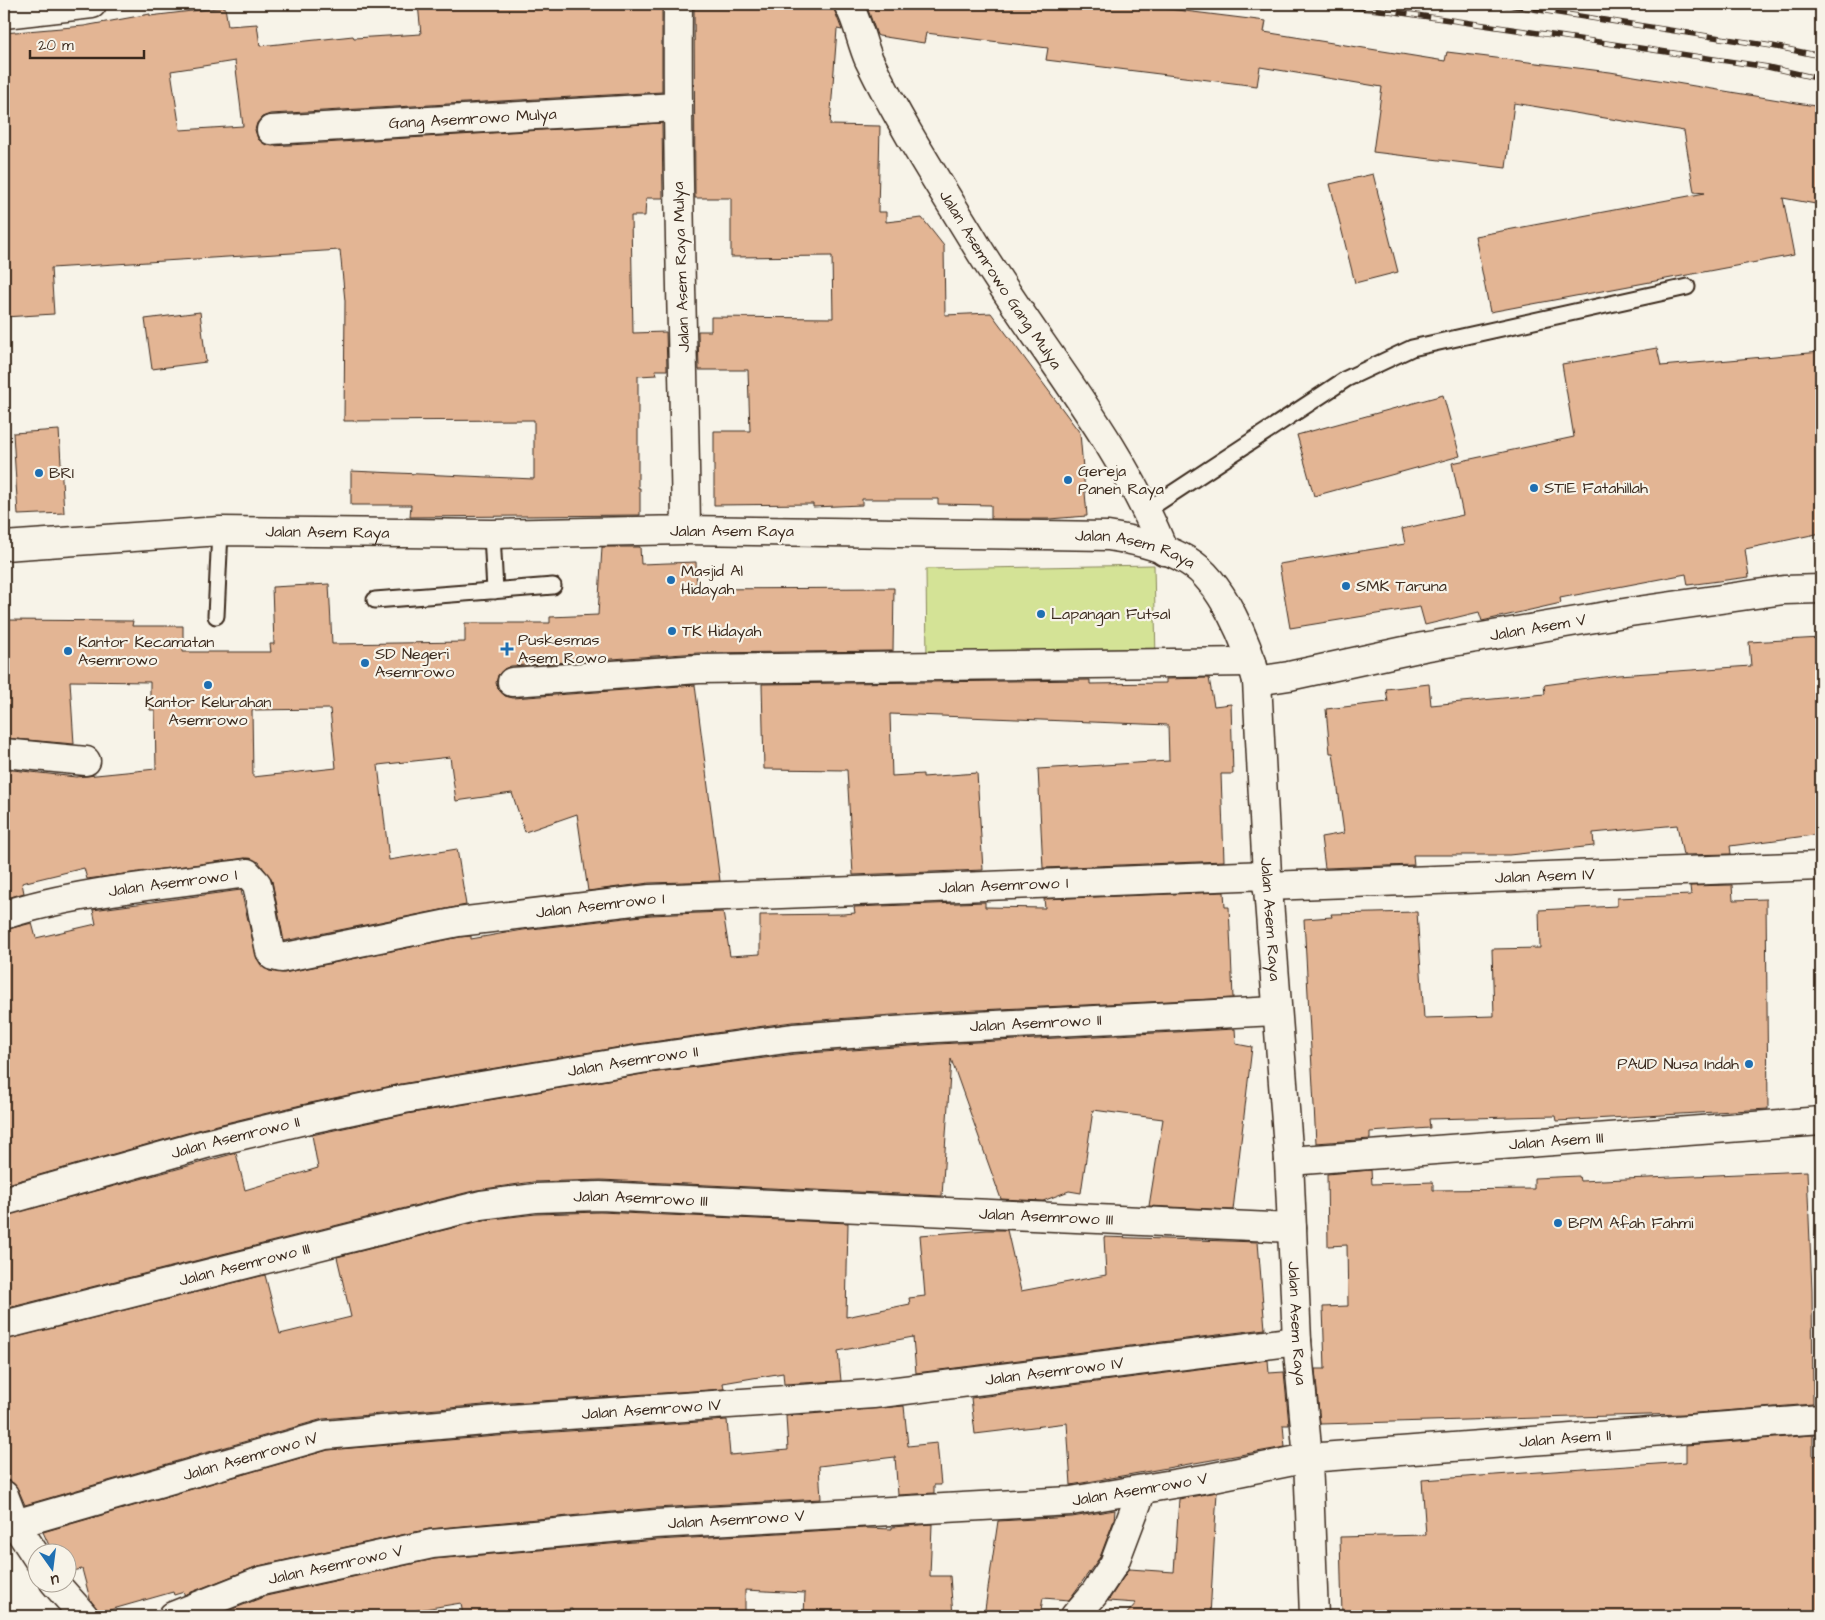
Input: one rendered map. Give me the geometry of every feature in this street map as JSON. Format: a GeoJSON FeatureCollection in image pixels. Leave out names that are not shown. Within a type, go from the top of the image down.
{"type":"FeatureCollection","features":[{"type":"Feature","properties":{"kind":"street"},"geometry":{"type":"LineString","coordinates":[[4,14],[92,4]]}},
{"type":"Feature","properties":{"kind":"street","name":"Jalan Asem Raya Mulya"},"geometry":{"type":"LineString","coordinates":[[678,4],[677,107],[686,530]]}},
{"type":"Feature","properties":{"kind":"street","name":"Jalan Asemrowo Gang Mulya"},"geometry":{"type":"LineString","coordinates":[[848,4],[869,58],[881,82],[976,245],[1111,444],[1147,510],[1164,551]]}},
{"type":"Feature","properties":{"kind":"street","name":"Gang Asemrowo Mulya"},"geometry":{"type":"LineString","coordinates":[[271,130],[677,107]]}},
{"type":"Feature","properties":{"kind":"street","name":"Jalan Asem Raya"},"geometry":{"type":"LineString","coordinates":[[4,546],[220,531],[492,534],[686,530],[1108,536],[1135,540],[1188,560],[1207,575],[1232,615],[1255,671],[1276,1011],[1289,1161],[1297,1341],[1308,1458],[1314,1616]]}},
{"type":"Feature","properties":{"kind":"street","name":"Jalan Asem V"},"geometry":{"type":"LineString","coordinates":[[512,682],[699,669],[1255,671],[1289,676],[1423,647],[1630,612],[1784,590],[1821,589]]}},
{"type":"Feature","properties":{"kind":"street"},"geometry":{"type":"LineString","coordinates":[[4,753],[86,761]]}},
{"type":"Feature","properties":{"kind":"street","name":"Jalan Asem IV"},"geometry":{"type":"LineString","coordinates":[[1267,880],[1821,866]]}},
{"type":"Feature","properties":{"kind":"street","name":"Jalan Asemrowo I"},"geometry":{"type":"LineString","coordinates":[[4,914],[26,907],[98,894],[247,873],[257,884],[270,951],[273,956],[281,958],[458,922],[650,899],[1267,880]]}},
{"type":"Feature","properties":{"kind":"street","name":"Jalan Asemrowo II"},"geometry":{"type":"LineString","coordinates":[[4,1201],[209,1144],[305,1120],[404,1099],[641,1059],[802,1037],[937,1028],[1276,1011]]}},
{"type":"Feature","properties":{"kind":"street","name":"Jalan Asem III"},"geometry":{"type":"LineString","coordinates":[[1289,1161],[1821,1121]]}},
{"type":"Feature","properties":{"kind":"street","name":"Jalan Asemrowo III"},"geometry":{"type":"LineString","coordinates":[[4,1325],[481,1205],[534,1198],[610,1196],[1292,1228]]}},
{"type":"Feature","properties":{"kind":"street","name":"Jalan Asemrowo IV"},"geometry":{"type":"LineString","coordinates":[[15,1524],[325,1435],[496,1420],[873,1394],[1297,1341]]}},
{"type":"Feature","properties":{"kind":"street","name":"Jalan Asem II"},"geometry":{"type":"LineString","coordinates":[[1308,1458],[1821,1419]]}},
{"type":"Feature","properties":{"kind":"street","name":"Jalan Asemrowo V"},"geometry":{"type":"LineString","coordinates":[[174,1616],[261,1581],[432,1544],[656,1524],[1071,1501],[1142,1490],[1308,1458]]}},
{"type":"Feature","properties":{"kind":"street"},"geometry":{"type":"LineString","coordinates":[[1075,1616],[1094,1594],[1114,1564],[1142,1490]]}},
{"type":"Feature","properties":{"kind":"street"},"geometry":{"type":"LineString","coordinates":[[4,1495],[15,1524],[28,1544]]}},
{"type":"Feature","properties":{"kind":"street"},"geometry":{"type":"LineString","coordinates":[[63,1592],[84,1616]]}},
{"type":"Feature","properties":{"kind":"lane"},"geometry":{"type":"LineString","coordinates":[[1147,510],[1346,379],[1412,348],[1687,287]]}},
{"type":"Feature","properties":{"kind":"lane"},"geometry":{"type":"LineString","coordinates":[[216,616],[220,531]]}},
{"type":"Feature","properties":{"kind":"lane"},"geometry":{"type":"LineString","coordinates":[[492,534],[495,591]]}},
{"type":"Feature","properties":{"kind":"lane"},"geometry":{"type":"LineString","coordinates":[[375,600],[553,586]]}},
{"type":"Feature","properties":{"kind":"green space","name":"Lapangan Futsal"},"geometry":{"type":"Polygon","coordinates":[[[1154,565],[1156,660],[927,663],[926,569],[1154,565]]]}},
{"type":"Feature","properties":{"kind":"building"},"geometry":{"type":"Polygon","coordinates":[[[418,4],[662,4],[662,92],[270,114],[262,117],[257,123],[255,130],[258,139],[264,144],[272,146],[662,123],[663,198],[646,198],[645,216],[631,216],[633,333],[666,332],[667,370],[656,370],[657,375],[638,376],[638,488],[640,488],[640,515],[410,517],[411,505],[351,505],[351,471],[534,479],[534,420],[344,421],[345,301],[340,250],[51,268],[54,314],[4,317],[4,33],[84,26],[150,14],[150,16],[225,7],[228,26],[257,24],[260,46],[353,36],[354,38],[421,34],[418,4]],[[235,61],[171,71],[180,130],[243,126],[235,61]]]}},
{"type":"Feature","properties":{"kind":"building"},"geometry":{"type":"Polygon","coordinates":[[[694,4],[832,4],[842,30],[837,29],[830,125],[880,126],[878,212],[886,212],[886,222],[922,218],[944,246],[945,315],[991,313],[1080,433],[1087,516],[1049,519],[991,519],[991,505],[938,504],[938,499],[862,499],[862,505],[813,507],[813,504],[714,505],[714,431],[750,431],[748,370],[699,370],[698,331],[711,331],[711,317],[833,318],[832,256],[731,257],[731,198],[695,198],[694,4]]]}},
{"type":"Feature","properties":{"kind":"building"},"geometry":{"type":"Polygon","coordinates":[[[866,4],[1128,4],[1266,21],[1264,32],[1445,61],[1447,52],[1610,72],[1821,107],[1821,205],[1783,198],[1794,255],[1490,312],[1475,236],[1705,193],[1694,192],[1684,131],[1514,103],[1506,168],[1373,152],[1382,87],[1260,67],[1257,86],[1046,60],[1048,48],[926,33],[924,43],[879,36],[866,4]]]}},
{"type":"Feature","properties":{"kind":"building"},"geometry":{"type":"Polygon","coordinates":[[[1373,174],[1398,272],[1355,283],[1330,184],[1373,174]]]}},
{"type":"Feature","properties":{"kind":"building"},"geometry":{"type":"Polygon","coordinates":[[[200,312],[206,362],[152,369],[145,319],[200,312]]]}},
{"type":"Feature","properties":{"kind":"building"},"geometry":{"type":"Polygon","coordinates":[[[1657,348],[1661,366],[1821,352],[1821,533],[1745,549],[1749,577],[1688,585],[1686,574],[1560,598],[1561,603],[1482,621],[1479,612],[1425,625],[1420,607],[1290,628],[1279,564],[1405,544],[1402,529],[1463,515],[1452,463],[1574,437],[1562,364],[1657,348]]]}},
{"type":"Feature","properties":{"kind":"building"},"geometry":{"type":"Polygon","coordinates":[[[1443,395],[1460,456],[1314,496],[1297,435],[1443,395]]]}},
{"type":"Feature","properties":{"kind":"building","name":"BRI"},"geometry":{"type":"Polygon","coordinates":[[[59,430],[64,513],[18,515],[13,433],[59,430]]]}},
{"type":"Feature","properties":{"kind":"building"},"geometry":{"type":"Polygon","coordinates":[[[602,547],[640,547],[641,564],[696,562],[697,589],[894,588],[893,651],[698,653],[511,666],[504,669],[498,675],[496,683],[499,690],[505,696],[513,698],[695,685],[720,881],[649,883],[588,891],[577,814],[525,832],[512,793],[456,801],[450,757],[378,765],[389,860],[457,849],[466,905],[284,941],[272,881],[259,862],[245,858],[87,879],[84,868],[22,883],[24,893],[4,899],[4,769],[76,777],[156,769],[155,710],[150,710],[150,682],[70,681],[74,744],[4,738],[4,620],[133,621],[132,626],[183,626],[183,652],[271,652],[270,644],[274,644],[272,587],[329,584],[332,644],[465,642],[465,623],[550,623],[550,617],[598,615],[602,547]],[[330,709],[252,710],[253,777],[336,768],[330,709]]]}},
{"type":"Feature","properties":{"kind":"building"},"geometry":{"type":"Polygon","coordinates":[[[1821,638],[1821,834],[1730,846],[1731,854],[1683,855],[1677,825],[1593,833],[1594,846],[1509,855],[1413,855],[1414,865],[1325,868],[1321,837],[1344,833],[1333,753],[1330,753],[1326,709],[1388,702],[1386,689],[1429,684],[1431,705],[1545,694],[1544,685],[1618,675],[1751,666],[1749,642],[1821,638]]]}},
{"type":"Feature","properties":{"kind":"building"},"geometry":{"type":"Polygon","coordinates":[[[1209,678],[1214,706],[1231,704],[1233,774],[1221,774],[1224,861],[1043,868],[1038,769],[1169,761],[1168,725],[890,714],[892,776],[923,774],[923,777],[977,773],[983,870],[853,875],[847,770],[764,769],[762,684],[1090,680],[1090,684],[1166,683],[1166,679],[1209,678]]]}},
{"type":"Feature","properties":{"kind":"building"},"geometry":{"type":"Polygon","coordinates":[[[1732,885],[1733,900],[1766,899],[1768,1109],[1557,1121],[1556,1116],[1429,1119],[1430,1128],[1370,1132],[1370,1139],[1316,1143],[1304,919],[1332,917],[1331,914],[1417,912],[1424,1018],[1494,1016],[1492,949],[1540,948],[1539,910],[1617,906],[1617,898],[1691,895],[1690,886],[1732,885]]]}},
{"type":"Feature","properties":{"kind":"building"},"geometry":{"type":"Polygon","coordinates":[[[241,890],[257,959],[269,971],[284,973],[460,937],[471,936],[471,939],[523,930],[651,915],[723,912],[730,956],[760,954],[760,915],[843,914],[855,913],[854,907],[985,902],[985,907],[1045,908],[1044,899],[1224,892],[1225,907],[1229,907],[1233,998],[936,1012],[792,1022],[638,1044],[401,1084],[301,1105],[205,1128],[4,1185],[4,930],[32,923],[36,938],[96,924],[93,910],[241,890]]]}},
{"type":"Feature","properties":{"kind":"building"},"geometry":{"type":"Polygon","coordinates":[[[1235,1029],[1236,1044],[1252,1047],[1233,1210],[1149,1206],[1163,1119],[1093,1110],[1081,1193],[1069,1191],[1043,1201],[1001,1199],[951,1059],[942,1196],[601,1180],[533,1182],[477,1190],[4,1309],[4,1216],[236,1153],[245,1190],[318,1168],[312,1135],[407,1114],[643,1074],[795,1054],[938,1044],[1235,1029]]]}},
{"type":"Feature","properties":{"kind":"building"},"geometry":{"type":"Polygon","coordinates":[[[1371,1170],[1372,1184],[1433,1182],[1433,1190],[1534,1189],[1534,1178],[1579,1176],[1580,1181],[1807,1171],[1812,1290],[1813,1404],[1684,1414],[1320,1424],[1315,1369],[1325,1369],[1323,1307],[1348,1306],[1347,1245],[1328,1246],[1327,1174],[1371,1170]]]}},
{"type":"Feature","properties":{"kind":"building"},"geometry":{"type":"Polygon","coordinates":[[[600,1212],[848,1223],[846,1317],[910,1304],[909,1298],[925,1296],[920,1235],[1007,1230],[1021,1291],[1106,1275],[1104,1237],[1258,1242],[1265,1329],[916,1373],[913,1337],[838,1351],[841,1381],[784,1384],[783,1373],[723,1383],[724,1389],[495,1404],[323,1419],[25,1505],[18,1489],[8,1480],[4,1462],[4,1340],[265,1275],[280,1334],[351,1317],[337,1257],[484,1220],[536,1214],[600,1212]]]}},
{"type":"Feature","properties":{"kind":"building"},"geometry":{"type":"Polygon","coordinates":[[[1268,1360],[1269,1373],[1284,1372],[1289,1425],[1283,1425],[1285,1447],[1071,1485],[1067,1423],[975,1434],[971,1398],[1268,1360]]]}},
{"type":"Feature","properties":{"kind":"building"},"geometry":{"type":"Polygon","coordinates":[[[904,1406],[908,1446],[937,1443],[941,1485],[934,1485],[934,1493],[898,1495],[895,1457],[819,1466],[821,1499],[655,1508],[429,1529],[258,1566],[184,1595],[184,1592],[174,1595],[173,1592],[99,1613],[90,1599],[82,1569],[78,1570],[78,1542],[48,1542],[43,1532],[328,1450],[727,1420],[730,1455],[788,1450],[786,1416],[904,1406]]]}},
{"type":"Feature","properties":{"kind":"building"},"geometry":{"type":"Polygon","coordinates":[[[1813,1435],[1813,1456],[1821,1455],[1821,1616],[1342,1616],[1340,1537],[1426,1535],[1422,1480],[1686,1462],[1686,1445],[1813,1435]]]}},
{"type":"Feature","properties":{"kind":"building"},"geometry":{"type":"Polygon","coordinates":[[[1217,1492],[1210,1616],[1125,1616],[1136,1603],[1108,1601],[1129,1569],[1174,1572],[1179,1499],[1217,1492]]]}},
{"type":"Feature","properties":{"kind":"building"},"geometry":{"type":"Polygon","coordinates":[[[1115,1510],[1114,1520],[1100,1557],[1069,1600],[1043,1598],[1040,1616],[984,1616],[998,1521],[1072,1517],[1115,1510]]]}},
{"type":"Feature","properties":{"kind":"building"},"geometry":{"type":"Polygon","coordinates":[[[932,1524],[930,1576],[950,1576],[953,1616],[804,1616],[805,1593],[745,1590],[745,1616],[572,1616],[572,1609],[504,1614],[504,1616],[463,1616],[461,1603],[381,1616],[215,1616],[266,1596],[434,1559],[657,1540],[866,1528],[892,1529],[892,1527],[932,1524]]]}},
{"type":"Feature","properties":{"kind":"railway"},"geometry":{"type":"LineString","coordinates":[[1321,4],[1389,11],[1768,67],[1821,79]]}},
{"type":"Feature","properties":{"kind":"railway"},"geometry":{"type":"LineString","coordinates":[[1501,4],[1772,46],[1821,56]]}},
{"type":"Feature","properties":{"kind":"place","name":"BRI"},"geometry":{"type":"Point","coordinates":[39,473]}},
{"type":"Feature","properties":{"kind":"place","name":"Gereja Panen Raya"},"geometry":{"type":"Point","coordinates":[1068,480]}},
{"type":"Feature","properties":{"kind":"place","name":"STIE Fatahillah"},"geometry":{"type":"Point","coordinates":[1534,488]}},
{"type":"Feature","properties":{"kind":"place","name":"Masjid Al Hidayah"},"geometry":{"type":"Point","coordinates":[671,580]}},
{"type":"Feature","properties":{"kind":"place","name":"SMK Taruna"},"geometry":{"type":"Point","coordinates":[1346,586]}},
{"type":"Feature","properties":{"kind":"place","name":"Lapangan Futsal"},"geometry":{"type":"Point","coordinates":[1041,614]}},
{"type":"Feature","properties":{"kind":"place","name":"TK Hidayah"},"geometry":{"type":"Point","coordinates":[672,631]}},
{"type":"Feature","properties":{"kind":"place","name":"Puskesmas Asem Rowo"},"geometry":{"type":"Point","coordinates":[507,649]}},
{"type":"Feature","properties":{"kind":"place","name":"Kantor Kecamatan Asemrowo"},"geometry":{"type":"Point","coordinates":[68,651]}},
{"type":"Feature","properties":{"kind":"place","name":"SD Negeri Asemrowo"},"geometry":{"type":"Point","coordinates":[365,663]}},
{"type":"Feature","properties":{"kind":"place","name":"Kantor Kelurahan Asemrowo"},"geometry":{"type":"Point","coordinates":[208,685]}},
{"type":"Feature","properties":{"kind":"place","name":"PAUD Nusa Indah"},"geometry":{"type":"Point","coordinates":[1749,1064]}},
{"type":"Feature","properties":{"kind":"place","name":"BPM Afah Fahmi"},"geometry":{"type":"Point","coordinates":[1558,1223]}}]}
